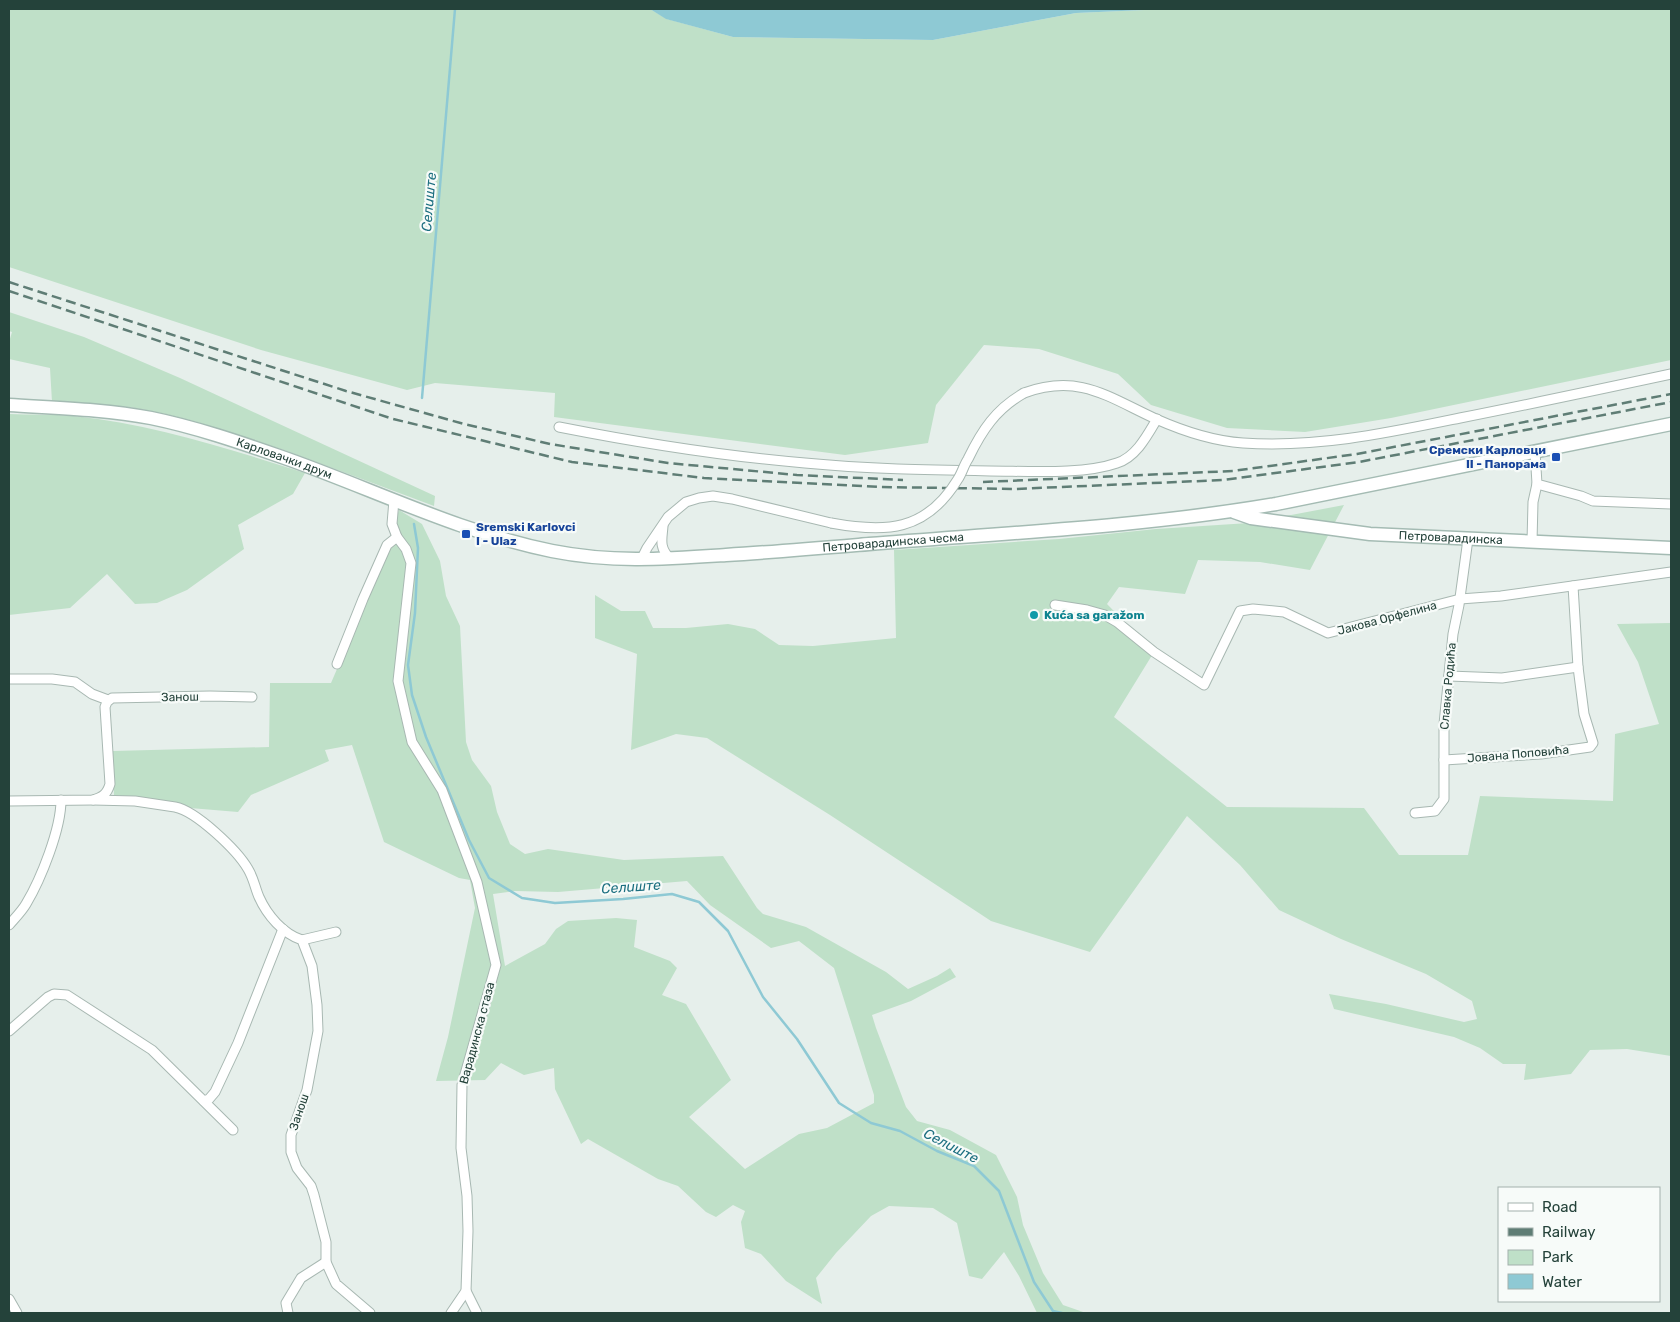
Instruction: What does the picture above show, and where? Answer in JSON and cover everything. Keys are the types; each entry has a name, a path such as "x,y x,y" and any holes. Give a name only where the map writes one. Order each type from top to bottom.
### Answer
{"main road":[{"name":"Карловачки друм","path":"9,405 93,410 165,421 284,458 474,530 519,544 551,551"},
{"name":"Петроварадинска чесма","path":"551,551 606,560 640,560 792,551 1041,531 1233,511 1671,424"},
{"name":"Петроварадинска","path":"1233,511 1250,518 1370,534 1671,548"}],"street":[{"path":"640,560 664,523 676,510 686,502 713,496 859,528 898,527 915,521 945,497 958,480 978,439 990,420 1024,393 1051,385 1072,385 1092,389 1188,432 1240,442 1276,444 1347,440 1671,374"},
{"path":"559,427 645,442 804,463 941,470 1043,471 1092,469 1119,463 1136,451 1156,419"},
{"path":"1532,542 1533,502 1537,484 1535,451"},
{"path":"1537,484 1582,496 1593,501 1671,504"},
{"path":"337,664 387,545 397,537 392,524 394,500"},
{"path":"664,523 661,545 663,552 669,558"},
{"name":"Варадинска стаза","path":"397,537 406,549 411,563 398,681 412,742 442,790 477,882 496,964 462,1085 461,1148 468,1231 466,1291"},
{"name":"Славка Родића","path":"1415,813 1436,811 1444,799 1444,724 1453,634 1468,539"},
{"name":"Јакова Орфелина","path":"1055,605 1105,615 1117,622 1154,652 1204,685 1240,611 1253,609 1284,612 1328,633 1460,599 1501,596 1671,572"},
{"path":"1449,676 1502,678 1578,667 1573,586"},
{"name":"Јована Поповића","path":"1444,760 1541,754 1590,747 1593,743 1584,714 1578,667"},
{"path":"9,679 52,679 76,682 92,694 108,700 105,711 110,784 108,792 101,798 93,800"},
{"name":"Занош","path":"108,700 117,697 210,696 252,698"},
{"path":"9,925 25,906 45,866 58,822 61,800"},
{"path":"9,801 93,800 142,802 180,808 194,816 226,842 238,855 248,867 256,884 258,896 278,925 293,938 302,940 336,932"},
{"path":"204,1101 209,1099 215,1092 234,1052 283,929"},
{"name":"Занош","path":"302,940 312,966 318,1005 318,1031 307,1090 291,1135 291,1152 297,1168 311,1186 314,1194 326,1242 326,1262 336,1284 370,1313"},
{"path":"9,1031 48,997 60,994 67,995 152,1050 233,1130"},
{"path":"288,1313 286,1303 301,1278 326,1262"},
{"path":"451,1313 466,1291 477,1313"},
{"path":"9,1299 17,1313"}],"green space":[{"path":"9,9 650,9 667,19 733,37 933,40 1076,13 1167,9 1671,9 1671,360 1391,418 1305,432 1227,428 1151,405 1118,374 1039,349 984,345 936,405 928,443 845,455 554,417 555,393 435,383 407,390 261,350 9,267"},
{"path":"9,312 84,337 180,378 435,496 434,506 287,451 197,422 130,407 52,402 50,368 9,359 9,342 12,332 9,331"},
{"path":"9,414 73,416 132,425 190,438 305,473 293,494 238,525 244,549 187,590 157,603 135,604 107,574 70,608 9,615"},
{"path":"1344,505 1310,570 1260,562 1198,560 1185,594 1119,587 1107,604 1154,652 1114,717 1227,807 1364,808 1399,855 1468,855 1480,796 1613,801 1615,734 1659,724 1638,662 1617,624 1671,623 1671,1056 1627,1049 1590,1050 1571,1074 1524,1080 1526,1064 1503,1064 1480,1048 1454,1037 1334,1009 1329,994 1386,1004 1464,1022 1477,1019 1472,1001 1426,974 1341,939 1279,910 1240,865 1187,816 1090,952 991,921 830,815 707,738 676,734 631,750 637,654 595,638 595,595 621,611 645,611 653,628 686,628 728,624 755,629 779,645 813,646 896,638 894,550 1059,539 1156,529 1249,523"},
{"path":"399,510 422,524 440,561 446,596 460,626 466,742 472,760 491,786 497,812 510,844 525,854 548,849 624,860 723,856 757,908 763,914 806,927 886,972 908,989 950,968 956,977 911,1001 872,1015 906,1107 917,1121 950,1130 996,1155 1017,1197 1023,1225 1043,1273 1063,1305 1086,1313 1037,1313 1019,1276 1004,1252 982,1279 969,1276 957,1223 933,1208 889,1206 871,1216 836,1253 816,1278 822,1304 786,1281 761,1254 745,1248 741,1222 745,1211 733,1205 716,1217 706,1212 678,1186 658,1179 588,1139 581,1144 555,1089 554,1068 524,1075 501,1063 485,1080 436,1081 448,1037 475,908 470,880 459,878 384,842 352,745 325,750 329,761 251,795 238,812 190,808 159,800 114,797 113,751 269,747 270,683 331,683 380,569","holes":["687,881 710,905 771,948 799,941 834,968 874,1095 874,1103 827,1128 799,1134 745,1169 689,1117 731,1080 686,1004 662,995 677,968 670,961 634,947 637,920 616,918 568,921 556,929 545,944 505,966 493,894 515,891 558,892"]}],"water":[{"path":"650,9 1167,9 1076,13 933,40 733,37 666,19"}],"waterway":[{"name":"Селиште","path":"422,398 455,9"},
{"name":"Селиште","path":"414,524 418,548 415,613 408,665 412,695 426,737 469,840 489,878 522,898 555,903 672,894 699,902 728,931 763,997 797,1039 839,1103 871,1123 900,1131 937,1151 974,1166 999,1191 1034,1282 1053,1311 1062,1313"}],"railway":[{"path":"9,282 346,391 464,424 550,444 668,463 797,475 903,480"},
{"path":"9,291 393,419 572,462 704,478 880,487 1015,489 1223,480 1359,462 1671,402"},
{"path":"983,482 1233,471 1357,454 1671,394"}],"place":[{"name":"Сремски Карловци II - Панорама","path":"1556,457"},
{"name":"Sremski Karlovci I - Ulaz","path":"466,534"},
{"name":"Kuća sa garažom","path":"1034,615"}]}
